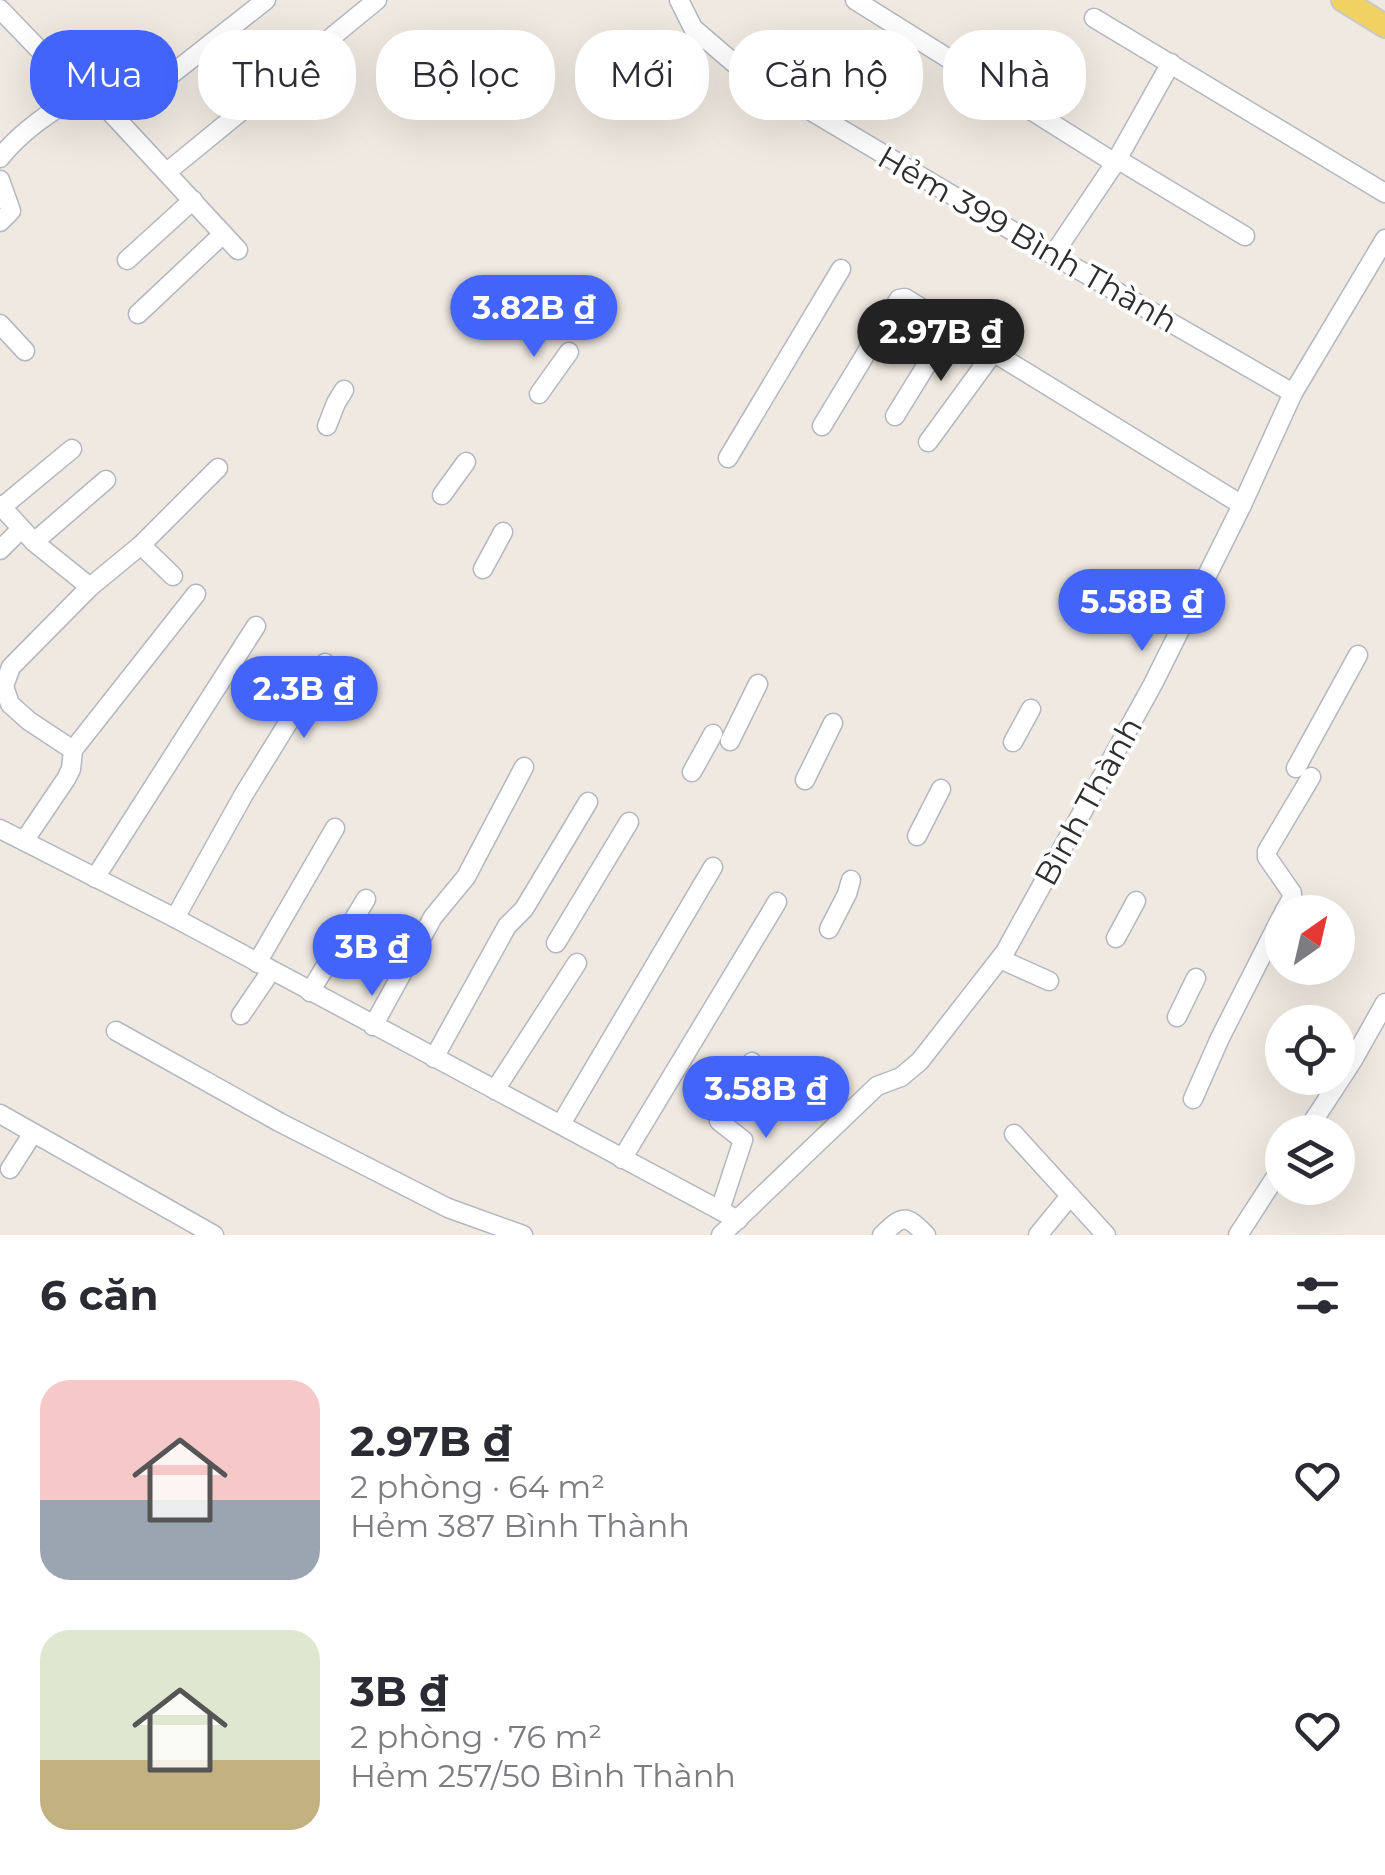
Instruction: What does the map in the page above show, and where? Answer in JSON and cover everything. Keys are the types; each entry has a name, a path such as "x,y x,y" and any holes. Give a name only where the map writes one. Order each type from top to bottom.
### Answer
{"main road":[{"path":"1342,0 1385,26"}],"street":[{"path":"178,69 266,0"},
{"path":"167,172 377,0"},
{"name":"Hẻm 399 Bình Thành","path":"680,0 694,28 742,70 1293,393"},
{"path":"855,0 1245,236"},
{"path":"0,9 30,40"},
{"path":"1094,18 1385,193"},
{"path":"1052,255 1116,161 1171,63"},
{"path":"2,149 40,120"},
{"path":"118,120 238,250"},
{"path":"0,180 11,210 0,222"},
{"path":"128,260 192,200"},
{"path":"138,314 223,234"},
{"name":"Bình Thành","path":"722,1235 877,1086 901,1077 920,1061 1000,958 1153,684 1293,393 1385,240"},
{"path":"728,458 841,270"},
{"path":"822,426 899,299 905,298 1242,505"},
{"path":"0,324 25,351"},
{"path":"895,416 950,326"},
{"path":"539,394 569,352"},
{"path":"928,442 992,352"},
{"path":"328,426 344,390"},
{"path":"72,449 1,506 28,536 90,588"},
{"path":"442,496 466,462"},
{"path":"73,750 10,704 4,686 11,667 218,468"},
{"path":"0,550 28,536 106,480"},
{"path":"483,568 503,532"},
{"path":"141,545 173,576"},
{"path":"24,841 66,779 73,750 196,594"},
{"path":"94,878 256,626"},
{"path":"1292,895 1267,850 1358,655"},
{"path":"175,918 324,663"},
{"path":"692,772 722,738 758,684"},
{"path":"1013,742 1031,708"},
{"path":"805,780 834,723"},
{"path":"373,1026 433,917 466,877 524,766"},
{"path":"917,836 941,789"},
{"path":"434,1058 507,926 524,908 588,802"},
{"path":"556,943 629,822"},
{"path":"241,1015 335,828"},
{"path":"0,829 175,918 738,1220"},
{"path":"561,1124 713,868"},
{"path":"829,929 851,880"},
{"path":"310,992 366,899"},
{"path":"1116,938 1136,901"},
{"path":"622,1158 777,902"},
{"path":"1193,1099 1265,949"},
{"path":"1000,958 1048,981"},
{"path":"496,1090 577,963"},
{"path":"1176,1017 1196,978"},
{"path":"1317,1115 1385,1003"},
{"path":"116,1030 279,1122 448,1208 523,1235"},
{"path":"720,1210 742,1140 719,1122 752,1062"},
{"path":"0,1114 214,1235"},
{"path":"10,1168 33,1133"},
{"path":"1014,1134 1106,1235"},
{"path":"1238,1235 1265,1193"},
{"path":"1038,1235 1070,1196"},
{"path":"882,1235 898,1219 905,1218 926,1235"}]}
